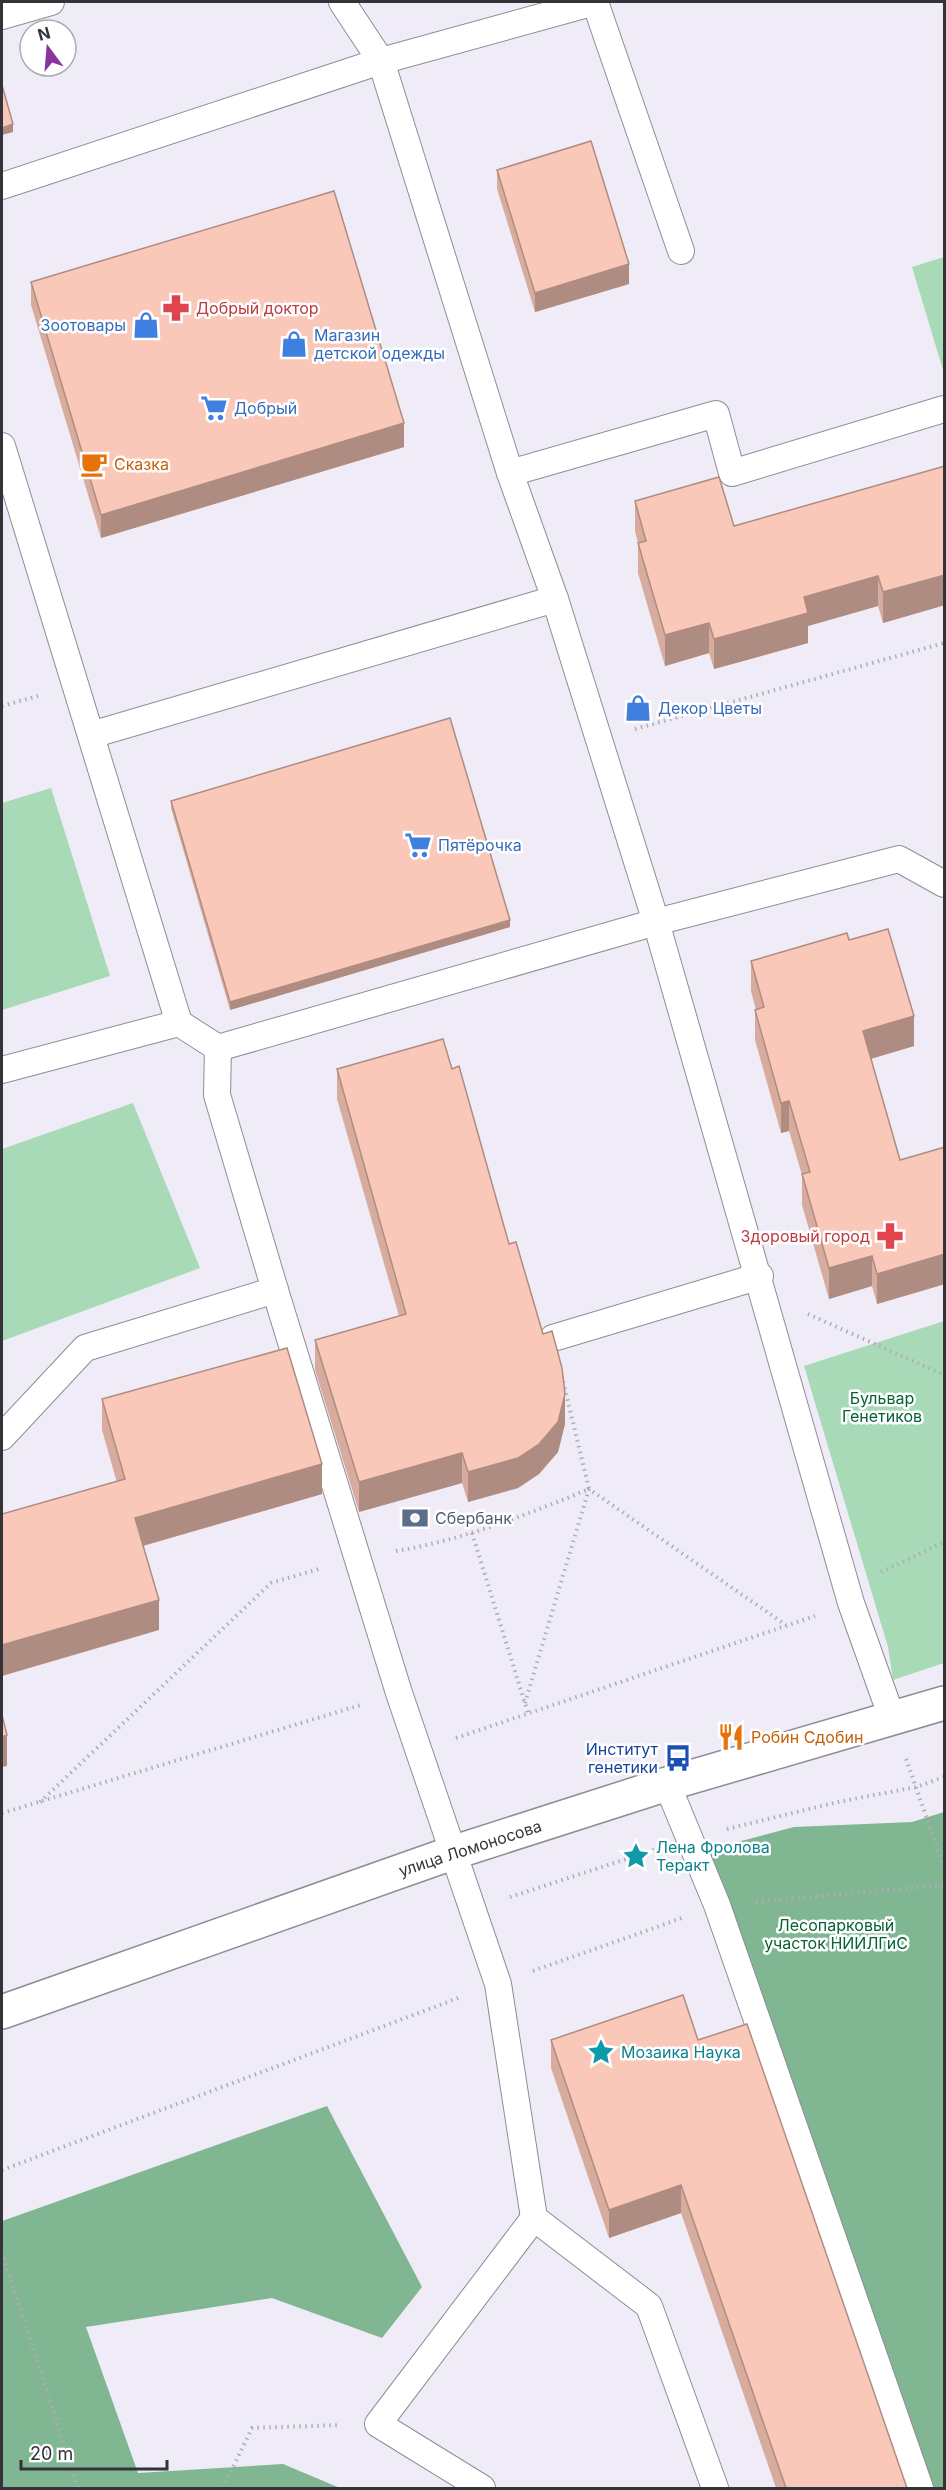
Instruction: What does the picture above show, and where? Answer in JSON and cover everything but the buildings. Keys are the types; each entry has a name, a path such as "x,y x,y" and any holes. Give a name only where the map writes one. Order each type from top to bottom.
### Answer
{"main road":[{"name":"улица Ломоносова","path":"2,2012 452,1853 667,1784 945,1703"}],"lane":[{"path":"2,16 51,2"},
{"path":"342,2 381,61 510,473 555,599 656,922 851,1603 892,1718"},
{"path":"2,186 381,61 595,2 681,251"},
{"path":"510,473 716,414 732,473 945,409"},
{"path":"2,446 180,1023 218,1048 656,922 899,859 945,884"},
{"path":"91,735 555,599"},
{"path":"2,1070 180,1023"},
{"path":"218,1048 217,1095 275,1290 399,1693 498,1984 534,2218 650,2306 715,2488"},
{"path":"553,1338 759,1276"},
{"path":"2,1437 85,1348 275,1290"},
{"path":"667,1784 717,1905 920,2488"},
{"path":"482,2488 378,2424 534,2218"}],"path":[{"path":"599,738 945,643"},
{"path":"759,1276 808,1315 945,1375"},
{"path":"525,1703 589,1489 553,1338"},
{"path":"40,1802 271,1583 357,1557 428,1546 472,1533 518,1518 589,1489"},
{"path":"589,1489 786,1626"},
{"path":"472,1533 528,1713"},
{"path":"418,1751 851,1603 873,1575 945,1542"},
{"path":"2,1813 399,1693"},
{"path":"892,1718 945,1867"},
{"path":"2,2170 498,1984"},
{"path":"2,2252 78,2488"},
{"path":"223,2488 252,2428 378,2424"}],"green space":[{"path":"944,257 944,370 943,370 912,267"},
{"path":"51,788 110,976 2,1010 2,803"},
{"path":"133,1103 200,1268 2,1341 2,1149"},
{"name":"Бульвар Генетиков","path":"944,1321 944,1663 893,1680 888,1647 804,1366"},
{"name":"Лесопарковый участок НИИЛГиС","path":"944,1812 944,2488 906,2488 692,1854 794,1827 912,1822"},
{"path":"327,2106 422,2287 382,2338 272,2298 86,2327 138,2473 283,2464 340,2488 2,2488 2,2221"}],"place":[{"name":"Добрый доктор","path":"176,308"},
{"name":"Зоотовары","path":"146,325"},
{"name":"Магазин детской одежды","path":"294,344"},
{"name":"Добрый","path":"214,408"},
{"name":"Сказка","path":"94,464"},
{"name":"Декор Цветы","path":"638,708"},
{"name":"Пятёрочка","path":"418,845"},
{"name":"Здоровый город","path":"890,1236"},
{"name":"Сбербанк","path":"415,1518"},
{"name":"Робин Сдобин","path":"731,1737"},
{"name":"Институт генетики","path":"678,1758"},
{"name":"Лена Фролова Теракт","path":"636,1856"},
{"name":"Мозаика Наука","path":"601,2052"}]}
